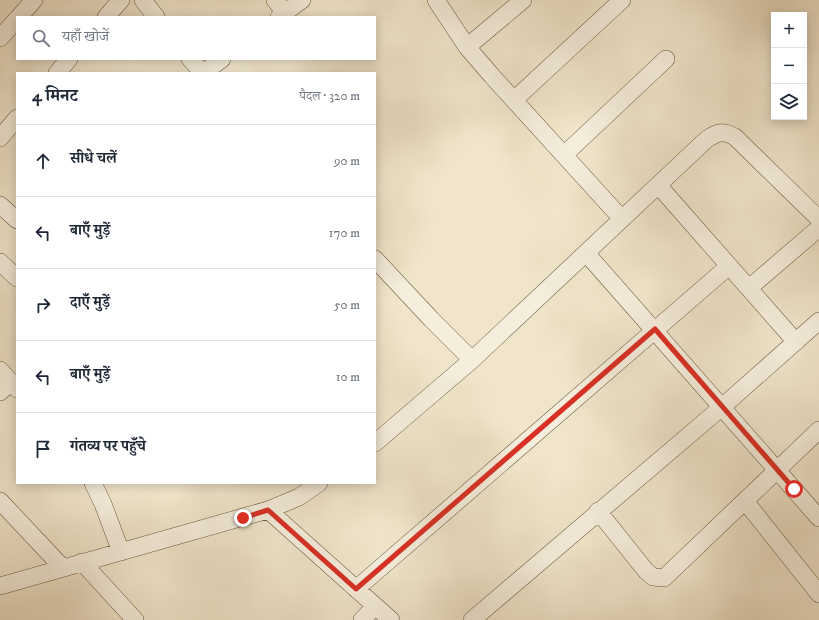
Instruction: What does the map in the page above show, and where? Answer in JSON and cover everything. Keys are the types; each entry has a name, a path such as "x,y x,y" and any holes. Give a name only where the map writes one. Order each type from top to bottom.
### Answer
{"street":[{"path":"20,16 34,0"},
{"path":"107,16 121,0"},
{"path":"143,0 155,16"},
{"path":"279,10 302,0"},
{"path":"436,0 467,47 622,219"},
{"path":"467,47 523,0"},
{"path":"514,100 622,0"},
{"path":"0,38 16,20"},
{"path":"564,155 666,59"},
{"path":"58,72 68,60"},
{"path":"191,60 202,72"},
{"path":"204,72 221,60"},
{"path":"0,138 16,119"},
{"path":"376,442 472,360 707,139 717,132 727,132 735,136 819,219"},
{"path":"658,185 796,342"},
{"path":"0,205 16,219"},
{"path":"749,288 819,228"},
{"path":"586,253 655,329 819,518"},
{"path":"376,260 472,360"},
{"path":"0,262 16,277"},
{"path":"356,589 655,329 730,266"},
{"path":"472,620 598,511 722,407 819,321"},
{"path":"598,511 646,571 660,579 669,574 819,430"},
{"path":"94,484 104,504 121,552"},
{"path":"0,586 268,510 299,497 318,484"},
{"path":"745,500 819,594"},
{"path":"0,501 63,568"},
{"path":"268,510 391,620"},
{"path":"82,562 135,620"},
{"path":"362,620 375,606"}],"route":[{"path":"243,518 268,510 356,589 655,329 794,489"}]}
